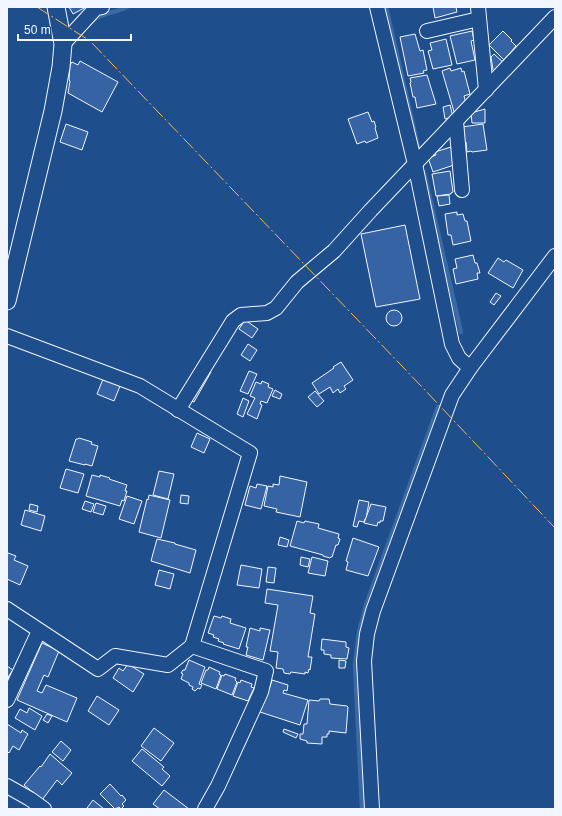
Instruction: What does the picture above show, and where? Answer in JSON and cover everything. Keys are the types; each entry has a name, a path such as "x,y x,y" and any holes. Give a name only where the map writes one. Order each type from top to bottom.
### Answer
{"street":[{"path":"7,301 53,111 61,67 62,44 56,7"},
{"path":"62,44 96,8 102,7"},
{"path":"377,7 415,164 452,344 459,358 470,368"},
{"path":"427,31 479,13 486,90"},
{"path":"178,410 233,321 241,315 267,313 276,308 297,282 334,251 555,17"},
{"path":"456,121 462,190"},
{"path":"372,809 364,662 367,634 373,611 452,395 470,368 553,261"},
{"path":"7,336 140,386 250,453 192,646 168,665 115,656 98,669 7,609"},
{"path":"7,700 39,631"},
{"path":"192,646 266,671 261,692 218,786 205,809"},
{"path":"7,786 44,809"}],"building":[{"path":"69,7 86,7 73,14"},
{"path":"433,7 456,7 457,12 435,18"},
{"path":"472,31 474,40 471,41 475,60 457,64 450,36"},
{"path":"503,31 516,46 504,60 489,45"},
{"path":"415,34 420,51 423,50 427,70 423,71 424,73 408,76 400,37"},
{"path":"446,39 452,65 433,69 428,51 432,50 430,43"},
{"path":"494,54 504,63 495,72 493,70 491,57"},
{"path":"80,61 118,82 102,112 68,93 70,65 72,62 78,65"},
{"path":"450,68 451,71 461,68 462,72 464,71 470,94 464,96 466,103 455,115 442,71"},
{"path":"427,75 436,104 417,108 415,97 413,97 410,78"},
{"path":"450,105 453,117 445,119 443,107"},
{"path":"485,109 485,123 472,123 471,113"},
{"path":"368,112 372,122 374,121 378,138 366,143 365,141 357,144 348,119"},
{"path":"66,124 88,132 82,150 60,142"},
{"path":"483,124 487,150 467,152 462,127"},
{"path":"451,147 454,156 452,157 454,165 433,172 428,158 436,155 435,152"},
{"path":"450,171 453,192 451,194 436,196 432,174"},
{"path":"449,195 450,204 439,206 437,196"},
{"path":"457,212 457,215 463,214 465,221 467,221 471,241 453,245 451,235 448,235 445,214"},
{"path":"405,225 420,299 376,307 361,234"},
{"path":"473,255 480,273 477,273 478,279 456,284 453,269 457,268 455,259"},
{"path":"498,258 504,262 506,260 523,270 513,288 488,273"},
{"path":"496,293 501,296 494,305 490,302"},
{"path":"391,310 397,310 402,315 400,324 397,326 391,326 386,321 386,315"},
{"path":"245,320 258,329 252,338 239,329"},
{"path":"248,344 257,350 250,361 241,355"},
{"path":"341,362 353,380 344,386 346,389 340,393 338,389 333,393 330,387 319,394 312,383"},
{"path":"208,371 211,372 194,402 191,401"},
{"path":"249,371 257,374 248,394 240,391"},
{"path":"103,379 120,386 114,401 97,394"},
{"path":"262,381 269,384 268,387 273,389 267,403 261,401 260,404 262,405 257,419 247,414 255,398 250,396 256,382 261,384"},
{"path":"275,390 282,394 280,399 272,396"},
{"path":"315,391 324,401 317,407 308,397"},
{"path":"243,398 249,401 243,417 237,414"},
{"path":"197,433 210,439 204,453 191,447"},
{"path":"79,438 92,442 91,444 98,446 92,466 69,461 76,439"},
{"path":"66,469 84,474 78,493 60,488"},
{"path":"159,471 174,474 168,499 153,495"},
{"path":"92,475 100,477 100,475 127,485 124,501 122,500 120,506 86,496"},
{"path":"280,476 307,482 300,517 276,512 277,509 264,506 268,486 273,487 273,484 279,485"},
{"path":"257,484 267,486 261,509 245,505 250,486 256,488"},
{"path":"149,495 170,500 161,538 139,532"},
{"path":"181,495 189,496 188,504 180,503"},
{"path":"127,496 142,501 134,524 119,519"},
{"path":"359,500 369,502 366,519 364,522 359,521 357,527 353,526"},
{"path":"85,501 94,504 91,512 82,509"},
{"path":"96,503 106,506 103,515 93,512"},
{"path":"30,504 38,506 37,512 29,510"},
{"path":"371,504 386,507 383,521 380,521 380,523 378,522 377,526 364,523"},
{"path":"25,510 45,516 41,531 21,525"},
{"path":"297,521 319,524 318,528 339,534 338,538 340,539 338,545 336,545 332,557 330,558 290,546"},
{"path":"280,537 289,540 287,547 278,545"},
{"path":"353,538 379,547 368,576 346,570 348,562 346,561"},
{"path":"157,539 196,550 190,573 151,561"},
{"path":"8,553 16,556 14,560 28,566 20,585 7,579"},
{"path":"301,557 310,559 308,567 300,565"},
{"path":"312,557 328,561 325,576 308,573"},
{"path":"241,565 262,569 259,588 237,585"},
{"path":"268,567 276,568 274,583 266,582"},
{"path":"159,570 174,574 170,589 155,585"},
{"path":"267,589 313,596 310,613 315,614 308,657 312,657 310,670 309,669 308,673 291,672 290,674 284,673 283,669 276,668 278,652 270,651 278,605 265,603"},
{"path":"214,616 221,618 222,616 231,619 230,623 246,628 239,649 223,644 224,643 218,641 219,639 213,637 214,635 208,633"},
{"path":"250,628 260,631 260,628 270,630 263,660 246,655"},
{"path":"322,639 346,642 346,647 349,648 347,659 331,658 331,655 324,654 324,650 321,650"},
{"path":"42,643 59,651 48,677 44,675 37,691 42,693 46,685 77,698 67,722 17,700"},
{"path":"189,660 205,667 199,684 202,685 200,689 198,688 195,691 189,683 181,679 183,674 181,673 185,670"},
{"path":"339,660 346,661 345,668 339,668"},
{"path":"128,664 144,674 133,692 113,678 119,668 123,671"},
{"path":"7,666 13,670 8,677 7,682"},
{"path":"209,667 220,672 219,674 221,675 216,689 201,683 206,670 208,670"},
{"path":"225,674 236,678 235,680 237,682 232,695 217,689 222,675 224,676"},
{"path":"241,680 252,684 251,687 254,688 248,701 233,696 238,682 240,683"},
{"path":"272,680 288,685 287,691 284,690 283,693 308,700 300,725 260,712 266,689 269,690"},
{"path":"97,696 119,710 109,725 88,711"},
{"path":"320,699 329,699 330,704 348,707 346,733 329,731 327,737 322,737 322,744 307,743 307,741 300,739 300,734 303,734 304,724 307,724 309,700 319,701"},
{"path":"29,708 42,716 35,730 15,718 20,709 27,713"},
{"path":"47,714 52,716 48,723 43,720"},
{"path":"7,724 21,733 22,730 28,734 19,750 13,746 9,753 7,751"},
{"path":"154,728 174,743 161,761 141,746"},
{"path":"284,729 298,734 296,738 283,732"},
{"path":"61,741 71,750 63,761 52,752"},
{"path":"142,749 164,767 162,769 170,776 162,786 132,761"},
{"path":"50,754 72,773 62,785 57,780 42,800 24,785 40,766 41,767"},
{"path":"110,784 126,800 122,804 124,806 121,809 119,807 115,809 100,794"},
{"path":"164,790 189,809 160,809 153,804"},
{"path":"93,800 104,809 87,808"}],"waterway":[{"path":"93,20 127,7"},
{"path":"386,7 420,155"},
{"path":"424,172 461,332"},
{"path":"362,809 355,665 359,632 366,605 438,407"}],"power":[{"path":"37,7 90,41 423,388 555,528"}]}
